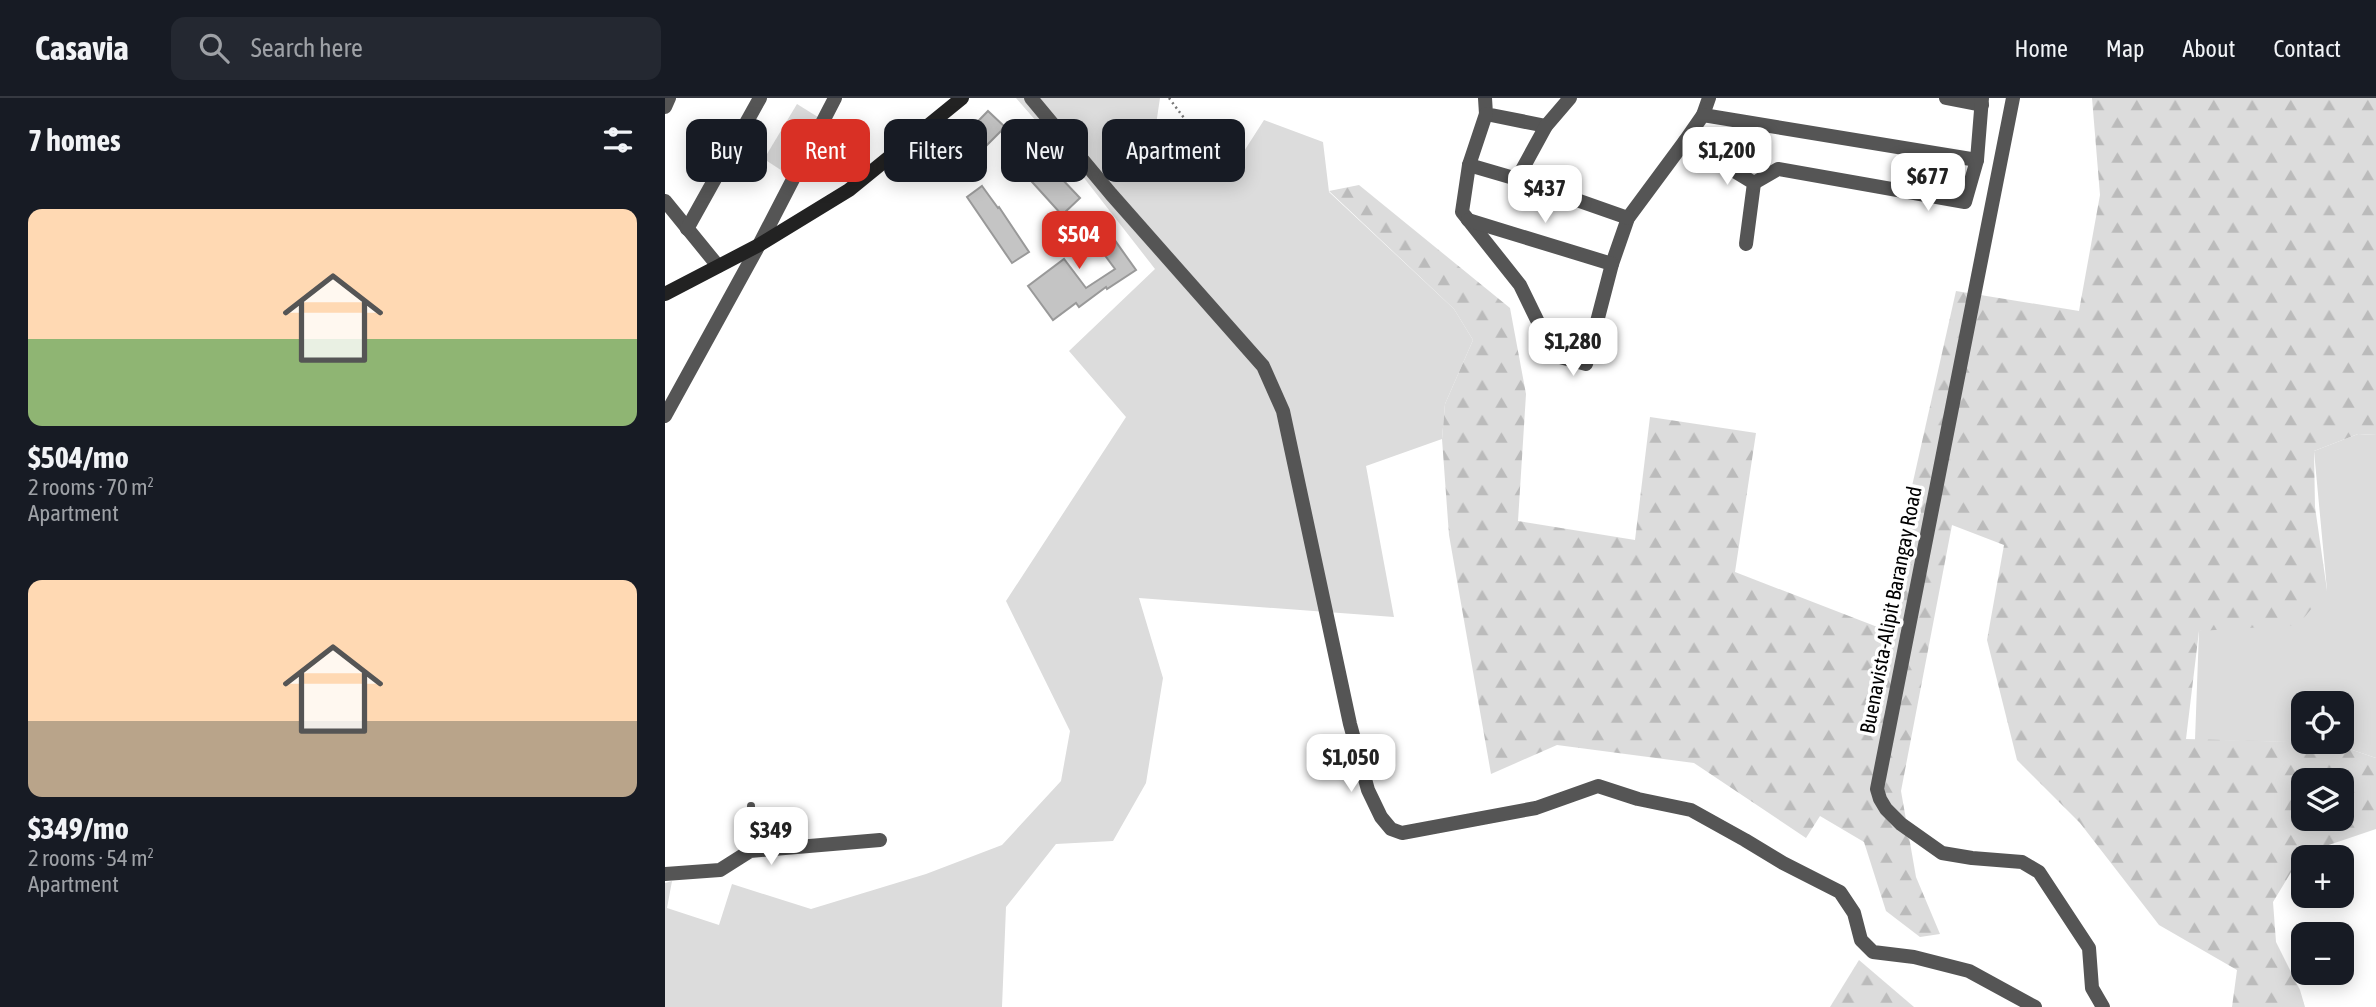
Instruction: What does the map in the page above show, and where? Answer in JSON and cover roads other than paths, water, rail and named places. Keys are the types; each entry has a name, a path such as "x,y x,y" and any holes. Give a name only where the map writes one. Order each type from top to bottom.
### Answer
{"main road":[{"path":"665,294 759,245 849,190 962,98"}],"street":[{"path":"665,107 669,98"},
{"path":"687,229 760,98"},
{"path":"665,416 759,245 835,98"},
{"path":"1031,98 1111,194 1263,366 1283,411 1347,711 1368,790 1381,817 1391,829 1402,833 1537,808 1598,786 1638,799 1691,810 1840,892 1854,913 1861,940 1873,952 1914,957 1969,971 2035,1007"},
{"path":"1485,98 1486,114 1469,165 1462,212 1520,285 1540,326 1545,353 1586,363 1612,264 1628,218 1703,115 1709,98"},
{"path":"1517,179 1546,125 1570,98"},
{"path":"1754,183 1778,169 1965,202 1976,160 1982,101 1946,98"},
{"name":"Buenavista-Alipit Barangay Road","path":"2013,98 1877,789 1886,808 1901,824 1943,852 1972,858 2022,862 2039,872 2089,948 2092,988 2103,1007"},
{"path":"1486,114 1546,125"},
{"path":"1703,115 1976,160"},
{"path":"1685,141 1754,183"},
{"path":"1469,165 1628,218"},
{"path":"1746,244 1754,183"},
{"path":"665,201 718,266"},
{"path":"1468,220 1612,264"},
{"path":"665,874 720,870 750,851 880,840"}],"lane":[{"path":"750,851 751,806"}]}
